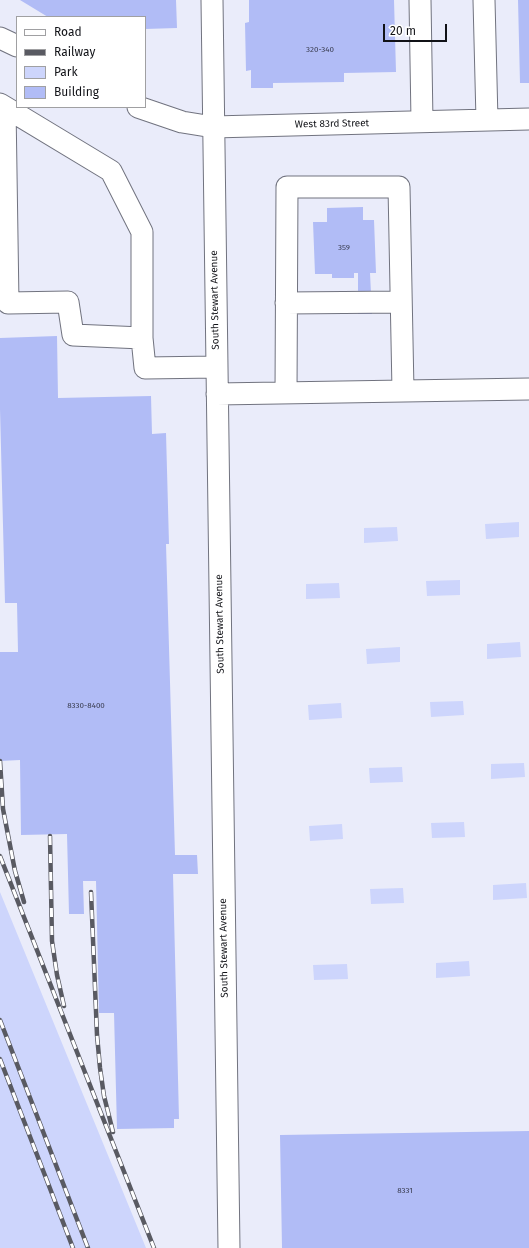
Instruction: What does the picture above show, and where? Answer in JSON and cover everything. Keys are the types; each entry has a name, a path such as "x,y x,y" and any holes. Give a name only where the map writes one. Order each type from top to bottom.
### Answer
{"street":[{"name":"South Stewart Avenue","path":"212,0 228,1248"},
{"path":"420,0 422,121"},
{"path":"484,0 487,120"},
{"path":"0,38 16,46"},
{"path":"3,106 8,303 68,302 72,335 142,338"},
{"path":"3,106 111,171 142,232 142,338 145,368 216,367"},
{"name":"West 83rd Street","path":"141,108 182,122 213,127 529,119"},
{"path":"286,393 287,187 399,187 403,391"},
{"path":"286,304 401,302"},
{"path":"217,394 529,389"}],"green space":[{"path":"519,522 519,537 486,539 485,524"},
{"path":"397,527 398,541 364,543 364,528"},
{"path":"460,580 460,595 427,596 426,581"},
{"path":"339,583 340,598 306,599 306,584"},
{"path":"520,642 521,657 487,659 487,644"},
{"path":"400,647 400,662 367,664 366,649"},
{"path":"463,701 464,715 431,717 430,702"},
{"path":"341,703 342,718 309,720 308,705"},
{"path":"524,763 525,777 491,779 491,764"},
{"path":"402,767 403,782 370,783 369,768"},
{"path":"464,822 465,837 432,838 431,823"},
{"path":"342,824 343,839 310,841 309,826"},
{"path":"526,883 527,898 493,900 493,885"},
{"path":"403,888 404,903 371,904 370,889"},
{"path":"0,892 146,1248 0,1248"},
{"path":"469,961 470,976 436,978 436,963"},
{"path":"347,964 348,979 314,980 313,965"}],"building":[{"path":"20,0 176,0 177,28 146,29 146,16 46,16"},
{"path":"249,0 394,0 396,72 344,73 344,82 273,83 273,88 251,88 251,70 246,71 245,23 249,22"},
{"path":"518,0 529,0 529,83 520,83"},
{"path":"363,207 363,220 374,220 376,273 370,273 372,314 358,314 358,273 354,273 354,278 332,278 332,274 315,274 313,222 327,222 327,208"},
{"path":"57,336 58,398 151,396 152,434 166,433 169,544 166,544 175,855 197,855 198,874 173,874 179,1119 174,1119 174,1128 117,1129 114,1013 99,1013 96,881 83,881 84,914 69,914 67,834 21,835 20,760 0,761 0,652 18,652 17,603 5,603 0,409 0,338"},
{"path":"529,1131 529,1248 282,1248 280,1135"}],"railway":[{"path":"0,761 3,809 15,871 24,902"},
{"path":"50,836 52,941 57,975 64,1006"},
{"path":"0,856 154,1248"},
{"path":"91,892 97,1035 100,1068 104,1096 113,1132"},
{"path":"0,1020 88,1248"},
{"path":"0,1059 73,1248"}]}
